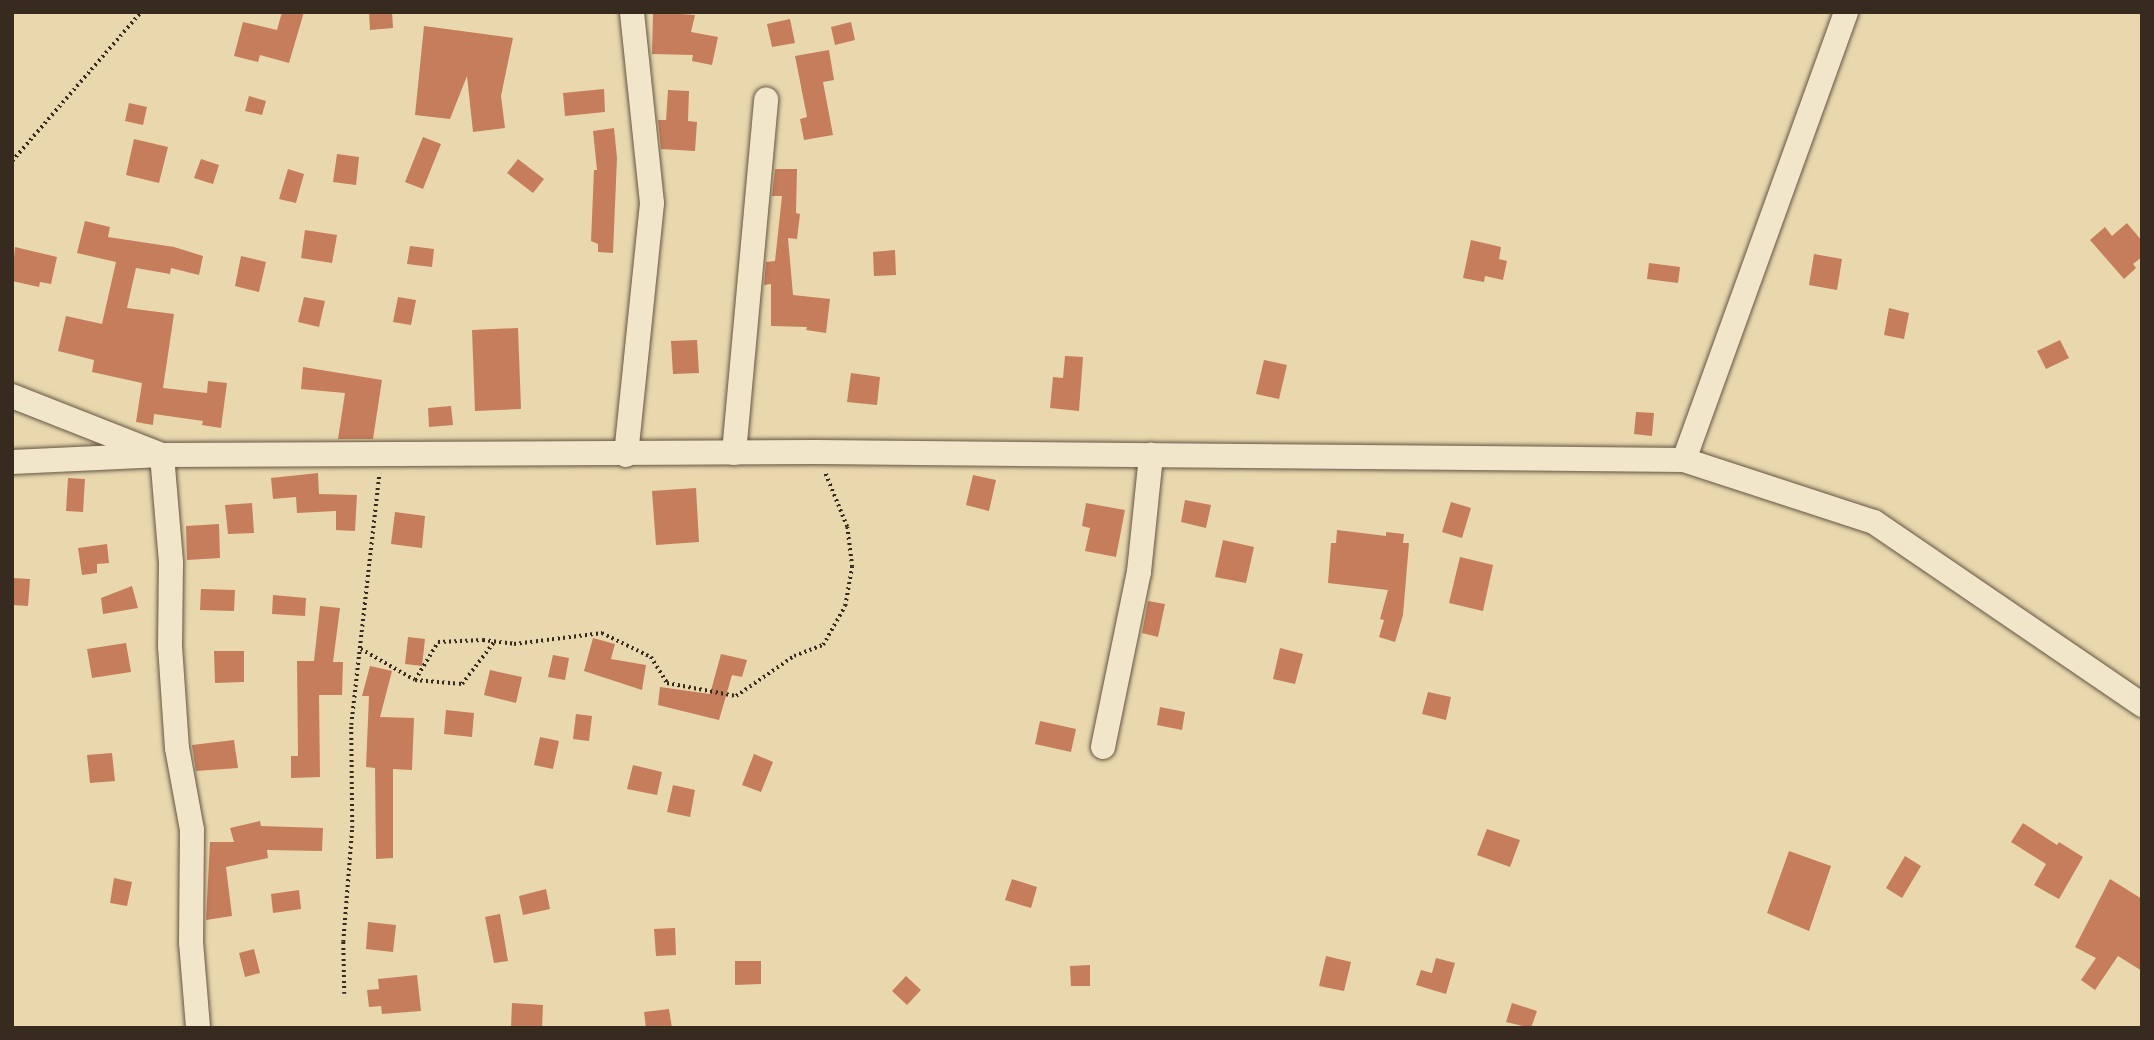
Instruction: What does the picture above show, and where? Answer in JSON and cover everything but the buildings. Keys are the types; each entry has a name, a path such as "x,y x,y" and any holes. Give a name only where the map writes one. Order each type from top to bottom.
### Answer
{"street":[{"path":"626,455 652,203 632,12"},
{"path":"1684,460 1846,12"},
{"path":"734,453 766,99"},
{"path":"12,396 162,455"},
{"path":"12,461 162,455 626,455 817,452 1684,460 1874,522 2142,705"},
{"path":"162,455 171,563 170,646 177,748 192,830 191,942 198,1028"},
{"path":"1103,747 1139,572 1151,455"}],"path":[{"path":"12,161 141,12"},
{"path":"415,680 438,642 514,644 602,633 651,657 667,683 736,696 756,685 794,656 823,645 845,606 852,567 847,527 817,452"},
{"path":"344,993 343,942 352,828 351,725 381,454"},
{"path":"361,649 415,680 463,684 494,642"}]}
